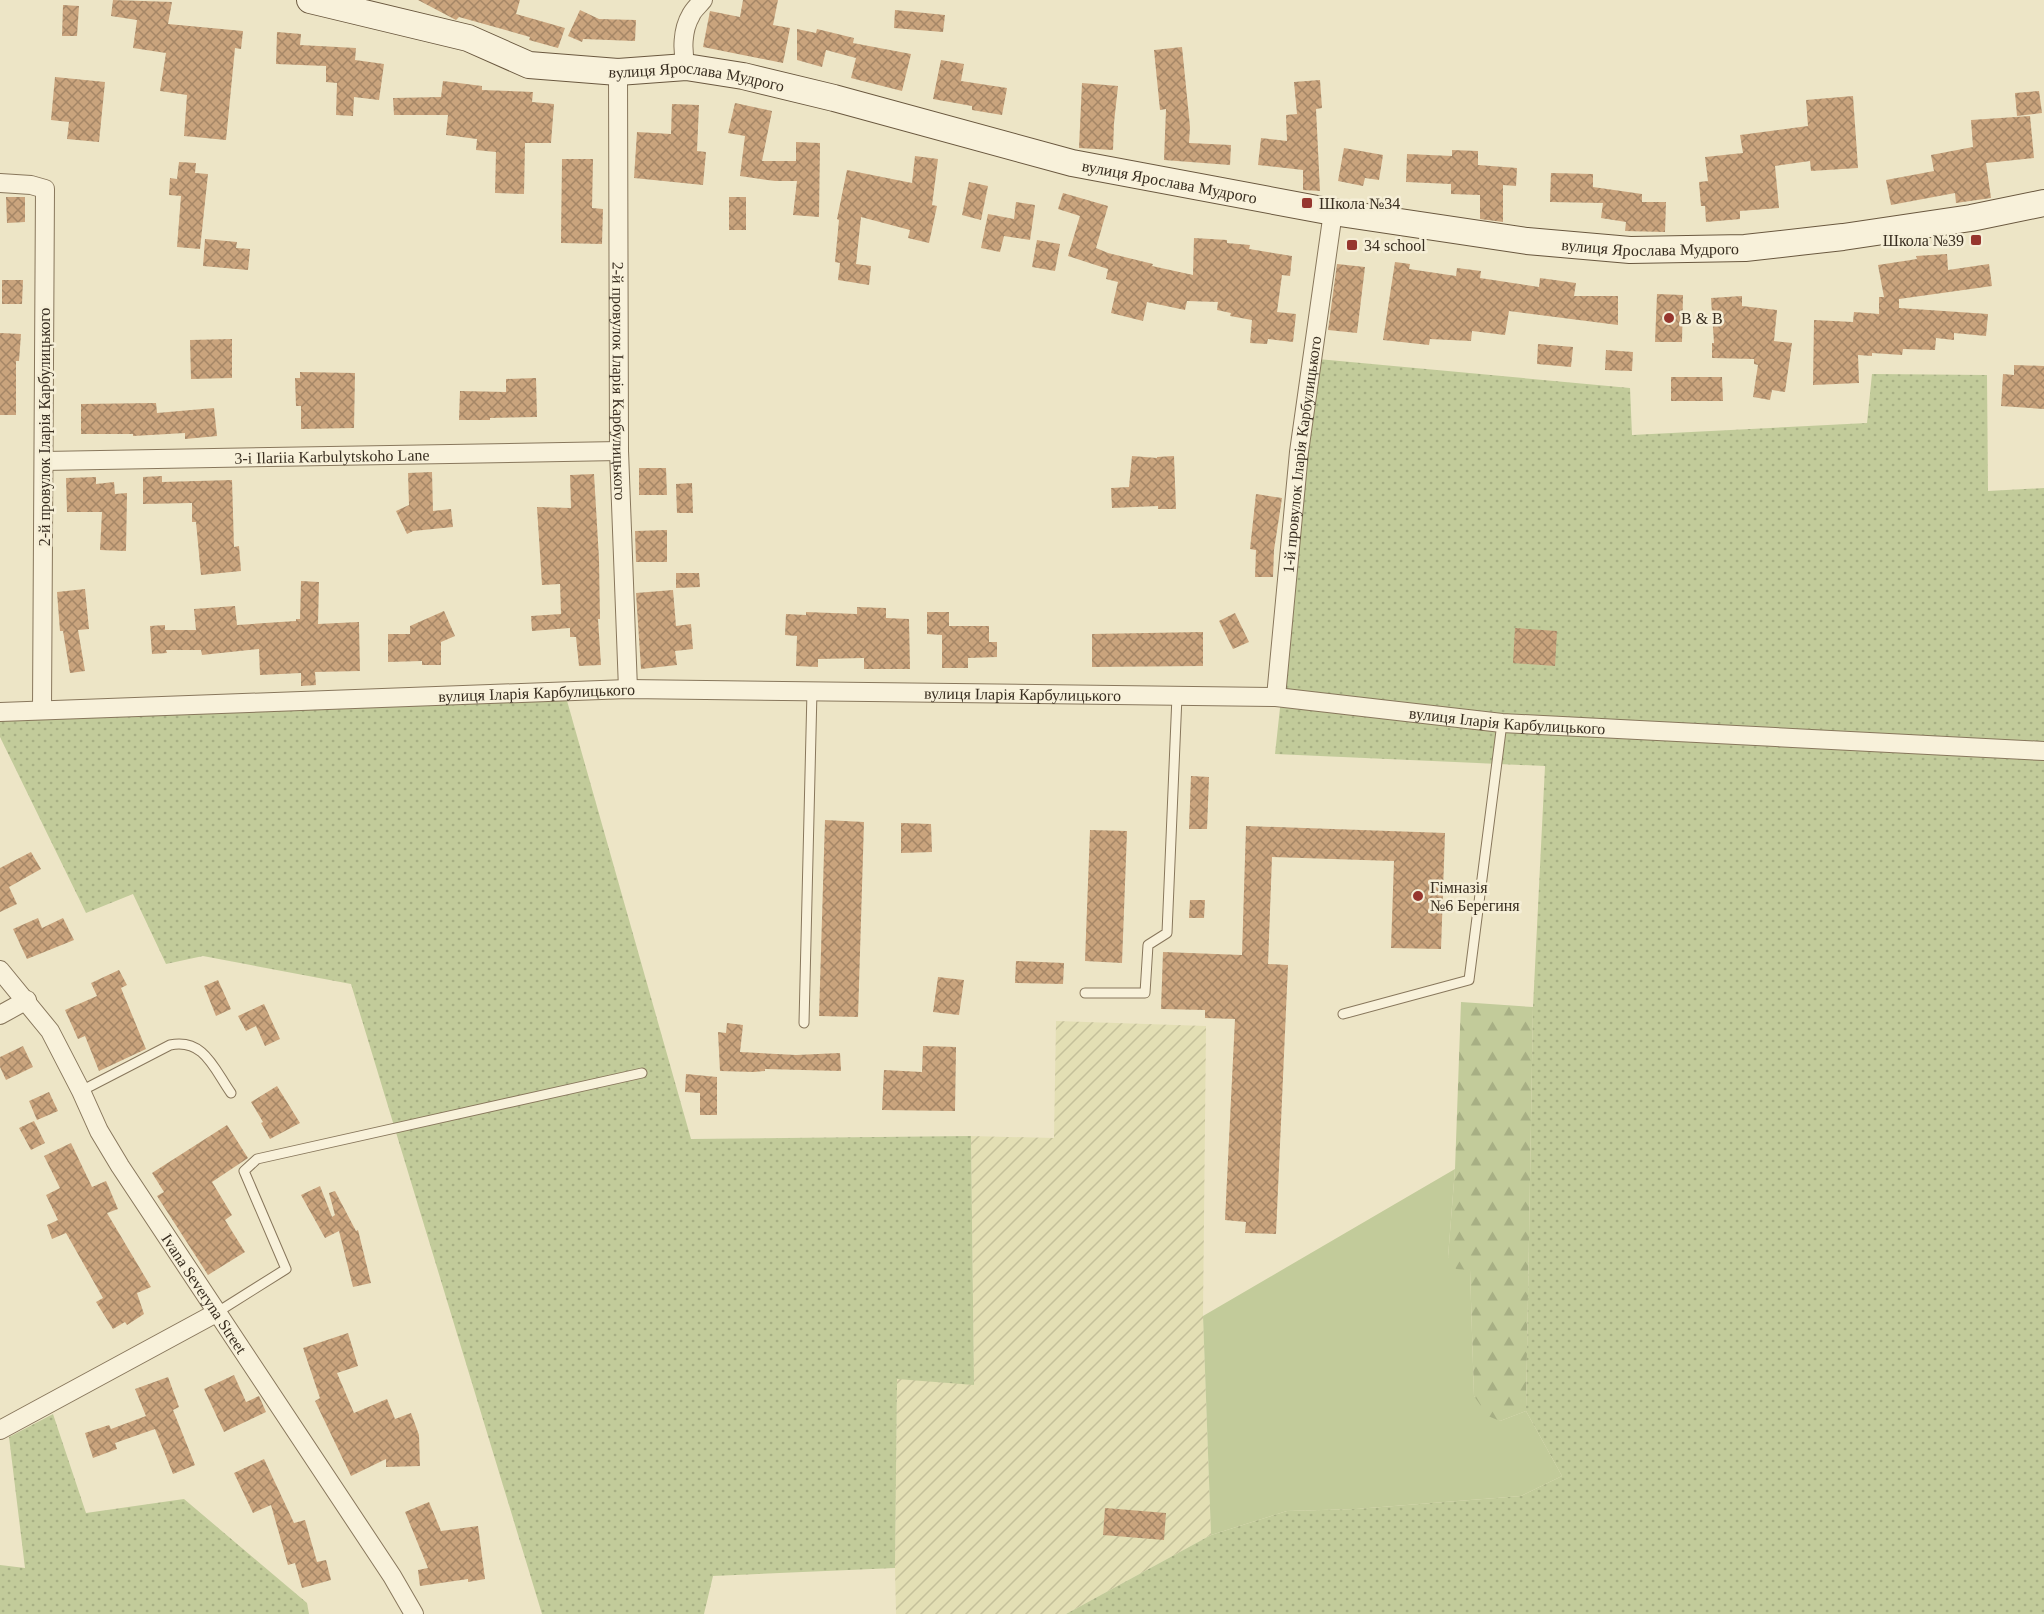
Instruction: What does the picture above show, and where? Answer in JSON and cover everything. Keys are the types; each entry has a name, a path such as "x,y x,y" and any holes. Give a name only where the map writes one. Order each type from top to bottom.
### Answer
{"main road":[{"name":"вулиця Ярослава Мудрого","path":"310,0 468,38 529,65 618,72 686,67 743,76 822,95 1072,163 1333,212 1538,242 1630,250 1745,249 1843,237 2044,203"}],"street":[{"path":"686,67 682,52 690,15 703,0"},
{"name":"2-й провулок Іларія Карбулицького","path":"618,72 619,451 628,689"},
{"name":"2-й провулок Іларія Карбулицького","path":"0,183 31,185 45,189 42,710"},
{"name":"1-й провулок Іларія Карбулицького","path":"1276,697 1299,452 1333,212"},
{"name":"3-i Ilariia Karbulytskoho Lane","path":"44,461 619,451"},
{"name":"вулиця Іларія Карбулицького","path":"0,712 628,689 1276,697 1502,723 2044,751"},
{"name":"Ivana Severyna Street","path":"0,970 27,1000 50,1031 99,1131 120,1166 392,1576 414,1614"},
{"path":"0,1016 27,1000"},
{"path":"0,1430 216,1313"}],"lane":[{"path":"804,1023 812,692"},
{"path":"1084,993 1145,993 1148,945 1167,933 1177,696"},
{"path":"1343,1014 1469,981 1502,723"},
{"path":"81,1091 170,1046 182,1043 193,1045 203,1052 231,1093"},
{"path":"216,1313 286,1269 244,1171 257,1159 642,1073"}],"shaded area":[{"path":"1056,1021 1206,1026 1203,1316 1211,1535 1066,1614 896,1614 897,1378 974,1384 971,1136 1054,1138"}],"green space":[{"path":"1318,359 1630,388 1632,435 1867,423 1872,374 1987,375 1988,491 2044,488 2044,1614 1066,1614 1211,1535 1287,1511 1356,1509 1521,1496 1562,1476 1526,1411 1533,1007 1545,766 1275,754"},
{"path":"562,683 691,1139 971,1136 974,1385 897,1379 895,1568 713,1576 704,1614 542,1614 351,984 203,956 166,964 133,894 86,913 0,737 0,707"},
{"path":"1461,1002 1533,1007 1526,1411 1500,1421 1488,1416 1474,1396 1470,1270 1456,1269 1448,1257 1455,1169"},
{"path":"1455,1169 1448,1257 1470,1270 1474,1396 1500,1421 1526,1411 1562,1476 1521,1496 1356,1509 1287,1511 1211,1535 1203,1316"},
{"path":"53,1414 86,1513 184,1499 307,1603 309,1614 0,1614 0,1565 25,1568 9,1437"}],"building":[{"path":"113,0 172,2 168,24 243,31 241,49 235,48 226,140 184,136 187,95 160,91 166,53 133,48 137,20 111,16"},
{"path":"418,0 520,0 516,14 565,28 558,48 529,40 530,37 459,17 456,20"},
{"path":"743,0 778,0 773,25 790,28 783,63 703,47 710,11 740,17"},
{"path":"63,5 79,6 77,36 62,36"},
{"path":"580,10 599,19 636,20 635,41 583,39 582,42 568,36"},
{"path":"895,10 945,15 943,32 894,28"},
{"path":"797,29 816,33 817,29 854,38 853,43 911,54 902,91 851,78 856,58 826,50 822,67 797,60"},
{"path":"277,32 301,34 300,45 356,48 355,60 384,64 379,100 354,97 353,116 336,115 337,83 326,82 326,66 276,64"},
{"path":"1182,47 1190,127 1189,143 1231,145 1230,165 1164,160 1166,109 1160,110 1154,50"},
{"path":"941,60 964,64 961,81 1007,88 1002,115 972,110 972,106 933,99"},
{"path":"55,77 105,82 99,142 67,139 69,122 51,120"},
{"path":"1320,80 1322,108 1316,109 1320,191 1303,190 1303,170 1258,165 1261,138 1287,141 1286,115 1297,114 1294,82"},
{"path":"443,81 482,86 482,90 533,92 532,102 554,104 551,143 525,143 524,194 495,193 496,152 476,150 477,139 446,135 448,115 394,115 393,98 441,97"},
{"path":"1082,83 1118,86 1113,150 1079,148"},
{"path":"2039,91 2042,113 2017,116 2015,93"},
{"path":"1853,96 1858,168 1811,171 1810,161 1775,166 1779,208 1740,211 1740,219 1706,222 1705,206 1701,206 1699,182 1708,181 1705,157 1743,153 1740,135 1808,126 1806,100"},
{"path":"735,103 772,111 762,161 796,161 796,142 820,143 819,217 793,215 797,181 775,181 740,176 745,136 728,133"},
{"path":"672,104 699,105 697,151 706,152 703,185 634,178 637,132 671,134"},
{"path":"2030,116 2034,158 1986,163 1991,198 1956,203 1955,193 1891,205 1886,180 1934,171 1931,155 1973,147 1971,120"},
{"path":"1344,148 1383,155 1379,180 1365,178 1363,186 1338,181"},
{"path":"1452,150 1478,151 1478,165 1517,168 1516,186 1503,185 1503,222 1480,219 1480,195 1451,194 1451,184 1406,182 1407,154 1452,156"},
{"path":"915,156 938,159 932,205 937,206 929,243 908,238 910,230 861,217 856,264 871,266 869,285 838,280 840,263 835,262 839,220 837,219 847,170 912,183"},
{"path":"562,159 593,159 592,208 603,209 602,244 561,243"},
{"path":"179,162 196,163 195,173 208,174 200,249 177,247 181,196 169,195 170,178 177,179"},
{"path":"1551,173 1593,174 1593,187 1642,194 1642,202 1666,202 1665,232 1625,231 1626,222 1601,218 1603,203 1550,202"},
{"path":"969,182 988,186 981,220 962,215"},
{"path":"1063,193 1108,206 1096,248 1153,264 1152,266 1193,275 1194,238 1227,240 1227,243 1250,245 1249,249 1292,256 1290,276 1282,275 1277,312 1296,314 1293,342 1268,339 1267,344 1250,343 1252,320 1230,316 1231,313 1217,310 1218,302 1187,301 1185,310 1147,302 1143,321 1111,313 1118,282 1106,279 1108,269 1068,256 1080,216 1058,209"},
{"path":"6,197 25,197 25,222 7,223"},
{"path":"729,197 746,197 746,230 729,230"},
{"path":"1016,202 1035,205 1030,240 1004,236 1000,252 981,248 988,214 1014,219"},
{"path":"205,239 237,242 236,248 250,249 248,270 203,266"},
{"path":"1037,240 1060,244 1055,271 1032,267"},
{"path":"1947,254 1948,270 1989,264 1992,286 1899,299 1899,308 1988,314 1986,336 1954,333 1954,340 1936,338 1935,350 1903,349 1902,355 1872,353 1872,356 1858,355 1859,383 1813,385 1814,320 1853,322 1854,312 1879,314 1879,297 1884,297 1878,265 1917,259 1916,256"},
{"path":"1395,262 1410,264 1409,269 1456,276 1457,268 1481,271 1480,278 1539,287 1540,278 1576,283 1574,296 1618,296 1618,325 1509,311 1505,335 1472,331 1471,341 1430,339 1429,345 1383,340"},
{"path":"1337,264 1365,267 1357,333 1328,330"},
{"path":"2,280 23,280 22,304 2,304"},
{"name":"B & B","path":"1657,294 1683,295 1682,342 1655,342"},
{"path":"1742,296 1742,306 1777,310 1774,341 1792,343 1785,392 1772,390 1770,400 1753,397 1758,365 1754,364 1754,359 1712,358 1712,343 1714,343 1711,298"},
{"path":"0,333 21,334 19,361 16,361 16,415 0,415"},
{"path":"232,339 232,378 191,379 190,340"},
{"path":"1538,344 1573,347 1571,367 1537,364"},
{"path":"1606,350 1633,352 1632,371 1605,370"},
{"path":"2014,365 2044,366 2044,409 2001,406 2003,374 2014,375"},
{"path":"300,372 355,373 354,428 301,429 301,406 296,406 295,378 300,378"},
{"path":"1671,377 1722,377 1723,401 1671,401"},
{"path":"536,378 537,417 459,420 460,391 506,392 506,379"},
{"path":"156,403 157,413 214,408 217,436 185,439 185,433 133,436 133,434 81,434 81,404"},
{"path":"1132,456 1157,458 1174,456 1176,509 1158,509 1158,506 1112,508 1111,488 1129,487"},
{"path":"639,468 666,468 667,495 639,495"},
{"path":"432,472 433,511 451,509 453,527 413,531 407,534 396,511 409,505 408,473"},
{"path":"594,474 599,559 600,619 598,619 601,665 579,666 576,637 570,637 570,628 532,631 531,616 561,614 560,584 542,585 537,507 571,508 570,475"},
{"path":"162,476 162,482 232,480 234,547 239,546 241,571 201,575 196,522 192,522 192,503 143,504 143,477"},
{"path":"96,477 96,484 114,482 115,494 127,493 126,551 100,550 102,512 67,512 66,478"},
{"path":"692,483 693,513 677,513 676,484"},
{"path":"1256,494 1282,498 1274,550 1273,577 1255,577 1256,550 1250,549"},
{"path":"667,530 667,562 636,562 635,531"},
{"path":"676,573 699,573 700,587 676,588"},
{"path":"301,581 319,582 318,624 359,622 360,671 315,672 316,685 301,686 301,673 260,675 259,649 202,655 201,650 166,650 167,653 152,654 150,626 165,625 165,630 196,630 194,609 235,606 237,625 296,621 300,619"},
{"path":"85,589 89,629 78,630 85,671 70,673 63,631 60,631 57,592"},
{"path":"673,590 676,626 691,624 693,649 675,651 677,665 641,669 636,593"},
{"path":"857,607 886,608 886,618 909,619 910,669 864,669 864,658 818,659 818,667 796,666 797,636 785,635 786,614 806,615 806,612 857,614"},
{"path":"444,611 455,636 441,642 441,665 422,665 422,661 388,662 388,634 410,634 410,626"},
{"path":"927,612 949,612 949,626 989,626 989,642 997,642 997,657 968,658 968,668 942,668 942,635 927,634"},
{"path":"1235,613 1249,642 1233,649 1219,621"},
{"path":"1515,628 1557,631 1555,666 1513,663"},
{"path":"1203,632 1203,666 1092,667 1092,634"},
{"path":"1191,776 1209,777 1207,829 1189,829"},
{"path":"825,820 864,822 858,1017 819,1016"},
{"path":"901,823 931,824 932,852 901,853"},
{"path":"1246,826 1445,833 1441,949 1391,948 1394,861 1272,857 1268,964 1288,965 1276,1234 1245,1233 1246,1222 1225,1220 1235,1019 1205,1018 1205,1010 1161,1009 1163,952 1242,955"},
{"path":"1090,830 1127,831 1122,963 1085,961"},
{"path":"31,852 41,869 9,887 17,904 0,912 0,868"},
{"path":"1190,900 1205,900 1204,918 1189,918"},
{"path":"38,918 42,928 63,918 74,940 27,959 13,929"},
{"path":"1016,961 1064,963 1063,984 1015,983"},
{"path":"119,970 127,985 121,988 146,1049 99,1071 85,1036 78,1039 65,1010 97,996 91,983"},
{"path":"938,977 964,980 959,1015 933,1012"},
{"path":"218,980 231,1009 216,1016 204,986"},
{"path":"264,1004 280,1039 265,1046 256,1026 246,1031 238,1016"},
{"path":"727,1023 743,1025 740,1052 796,1055 840,1053 841,1071 765,1069 765,1071 754,1072 720,1071 718,1032 726,1033"},
{"path":"23,1046 33,1067 6,1080 0,1067 0,1057"},
{"path":"923,1046 956,1047 955,1111 882,1110 884,1070 922,1072"},
{"path":"686,1074 717,1077 717,1115 700,1115 700,1093 685,1092"},
{"path":"277,1086 300,1123 270,1139 251,1102"},
{"path":"49,1092 58,1111 37,1120 29,1101"},
{"path":"34,1121 45,1143 31,1150 19,1128"},
{"path":"227,1125 248,1158 212,1182 232,1215 225,1220 245,1252 208,1275 157,1196 164,1192 152,1173"},
{"path":"71,1143 92,1187 106,1181 118,1209 107,1213 151,1287 137,1293 144,1314 127,1325 125,1322 113,1329 96,1302 103,1298 66,1233 52,1239 47,1225 58,1220 46,1195 60,1188 44,1156"},
{"path":"320,1186 332,1217 335,1215 329,1193 335,1191 356,1231 358,1230 371,1283 353,1287 339,1231 325,1238 301,1195"},
{"path":"348,1333 358,1366 337,1373 354,1413 387,1399 395,1419 411,1413 419,1435 420,1466 386,1467 386,1459 351,1476 315,1401 320,1398 303,1348"},
{"path":"234,1375 246,1402 259,1396 266,1412 224,1432 204,1389"},
{"path":"168,1377 179,1407 173,1410 195,1465 173,1474 155,1429 115,1443 117,1449 93,1458 85,1433 109,1425 111,1429 146,1416 135,1389"},
{"path":"264,1459 294,1523 305,1520 317,1562 326,1560 331,1580 302,1588 295,1563 288,1565 271,1505 253,1513 234,1473"},
{"path":"429,1502 441,1531 478,1526 485,1579 468,1582 468,1579 420,1586 418,1570 428,1568 405,1512"},
{"path":"1105,1508 1166,1513 1164,1540 1103,1535"}],"place":[{"name":"Школа №34","path":"1307,203"},
{"name":"Школа №39","path":"1976,240"},
{"name":"34 school","path":"1352,245"},
{"name":"B & B","path":"1669,318"},
{"name":"Гімназія №6 Берегиня","path":"1418,896"}]}
